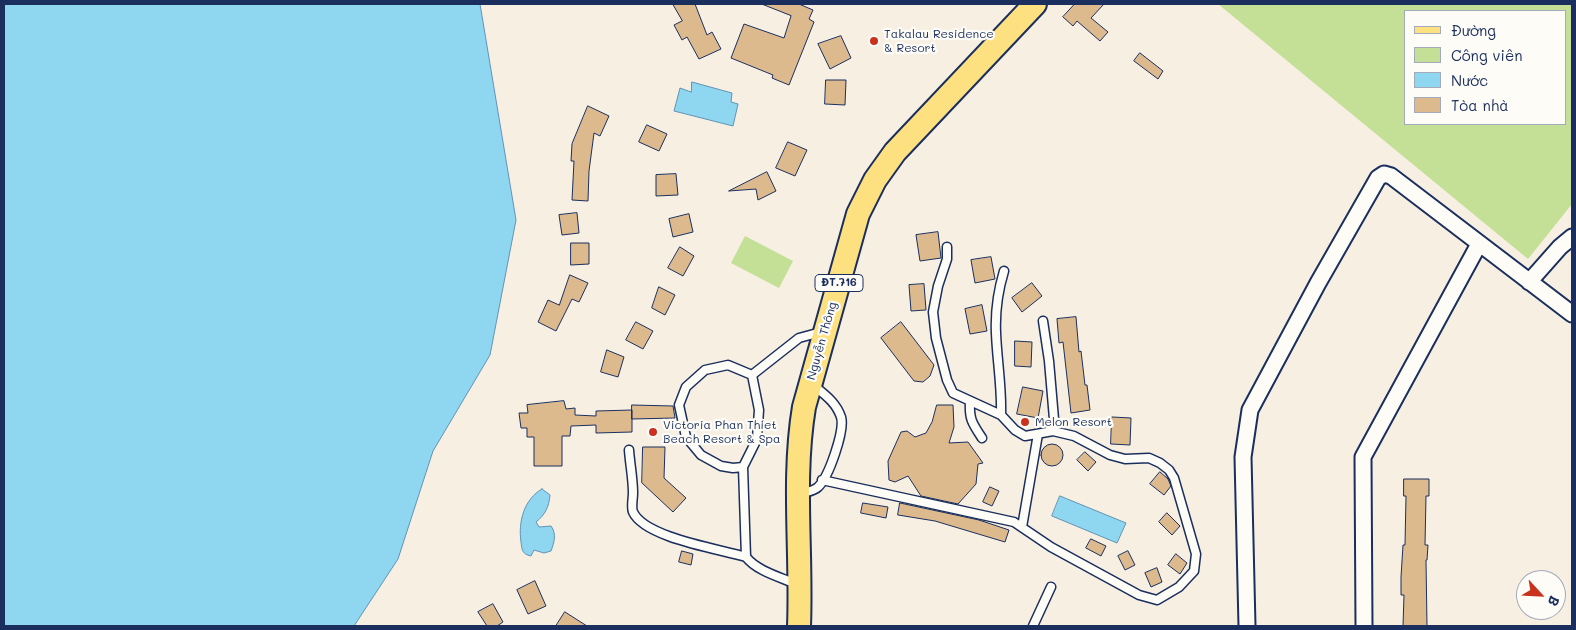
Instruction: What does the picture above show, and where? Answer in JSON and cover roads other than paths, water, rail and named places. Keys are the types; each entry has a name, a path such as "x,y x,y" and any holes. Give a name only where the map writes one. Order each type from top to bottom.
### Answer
{"main road":[{"name":"Nguyễn Thông","path":"799,626 801,586 798,495 799,436 810,383 858,214 875,180 896,152 1035,4"}],"street":[{"path":"1247,626 1243,458 1250,410 1318,283 1378,178 1384,174 1391,176 1572,314"},
{"path":"1529,282 1560,247 1572,237"},
{"path":"1364,626 1363,457 1479,244"}],"lane":[{"path":"822,480 1014,522 1051,547 1139,595 1157,600 1179,587 1194,571 1196,554 1174,478 1169,470 1160,463 1149,458 1125,459 1094,448 1074,436 1052,431 1025,436 1014,430 1001,414 953,393 947,380 936,338 933,312 938,286 947,260 947,247"},
{"path":"1001,414 1002,396 996,333 996,306 1004,271"},
{"path":"1042,321 1049,361 1054,419 1052,431"},
{"path":"752,375 798,338 825,331"},
{"path":"743,467 721,466 701,455 686,437 679,405 686,387 705,370 728,365 752,375"},
{"path":"752,375 759,410 757,439 743,467 746,557 759,568 801,586"},
{"path":"798,495 818,488 830,469 838,442 842,418 834,402 810,383"},
{"path":"970,401 969,414 971,422 982,438"},
{"path":"1022,527 1038,434"},
{"path":"629,450 633,491 632,511 639,521 682,542 746,557"},
{"path":"1033,626 1051,587"}],"water":[{"path":"4,4 480,4 516,220 490,355 433,451 398,559 354,626 4,626"},
{"path":"692,82 732,93 731,102 738,104 733,126 674,111 680,88 691,92"},
{"path":"542,489 550,495 548,507 542,517 536,522 539,527 551,526 554,532 554,542 551,551 544,553 534,550 531,556 524,553 522,549 520,527 527,505 536,493"},
{"path":"1060,496 1126,523 1117,543 1052,516"}],"place":[{"name":"Takalau Residence & Resort","path":"874,41"},
{"name":"Melon Resort","path":"1025,422"},
{"name":"Victoria Phan Thiet Beach Resort & Spa","path":"653,432"}]}
